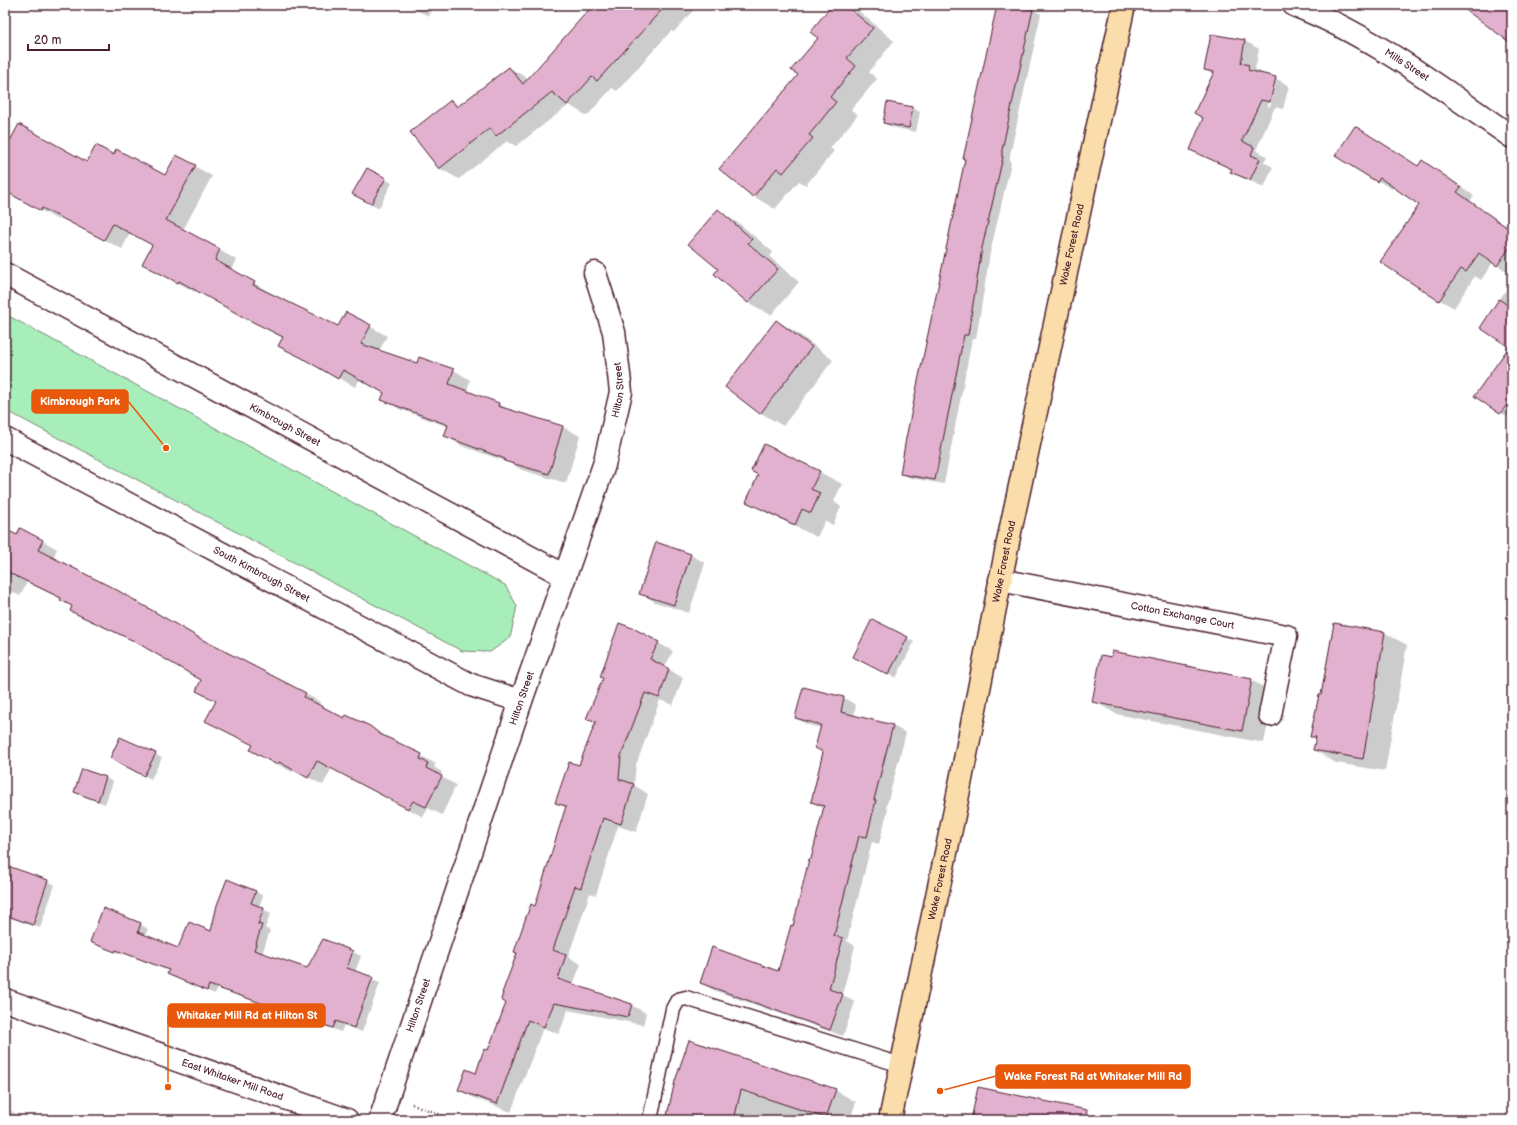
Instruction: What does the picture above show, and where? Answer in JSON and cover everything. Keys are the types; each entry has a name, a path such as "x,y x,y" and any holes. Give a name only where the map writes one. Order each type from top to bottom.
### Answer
{"main road":[{"name":"Wake Forest Road","path":"890,1120 957,803 1000,580 1124,5"}],"street":[{"name":"Mills Street","path":"1294,5 1342,26 1389,54 1512,137"},
{"name":"Hilton Street","path":"380,1120 521,701 604,465 621,392 614,332 595,272"},
{"name":"Kimbrough Street","path":"5,274 566,576"},
{"name":"South Kimbrough Street","path":"5,439 471,685 521,701"},
{"name":"Cotton Exchange Court","path":"1000,580 1286,636 1270,715"},
{"name":"East Whitaker Mill Road","path":"5,1000 347,1120"}],"lane":[{"path":"650,1120 673,1009 678,1000 686,998 901,1065"}],"path":[{"path":"410,1103 455,1120"}],"green space":[{"path":"5,314 505,585 517,606 510,638 490,652 462,651 5,410"}],"building":[{"path":"593,5 666,5 597,81 592,77 567,105 552,92 496,136 490,128 439,169 410,132 451,100 457,107 509,67 523,84"},
{"path":"832,5 845,5 873,28 847,58 856,66 830,97 836,102 809,135 813,138 783,173 777,168 753,197 719,169 798,75 791,70 818,38 810,32"},
{"path":"997,5 1016,5 1033,9 1002,150 1003,157 982,248 968,335 964,335 935,480 900,474 906,438 965,159 963,159"},
{"path":"1459,5 1512,5 1512,44"},
{"path":"1211,34 1245,40 1241,63 1249,65 1248,70 1276,77 1270,102 1261,100 1242,141 1254,147 1251,155 1260,159 1250,180 1230,172 1232,169 1190,150 1203,118 1194,113 1214,72 1204,70"},
{"path":"887,102 913,107 909,128 883,123"},
{"path":"19,124 87,162 96,145 114,155 116,149 165,175 176,155 196,165 166,220 220,249 215,260 255,282 253,285 338,326 346,312 371,325 361,344 417,363 419,357 454,369 449,384 499,403 498,406 563,426 549,474 504,461 505,459 444,436 448,425 381,400 384,393 343,370 338,379 278,346 283,337 245,318 179,281 178,283 142,264 152,245 113,224 104,240 42,208 41,211 5,191 5,150"},
{"path":"1355,126 1418,166 1422,160 1461,187 1457,192 1512,231 1512,244 1497,266 1479,253 1466,272 1461,269 1439,301 1380,262 1419,205 1380,178 1377,182 1335,156"},
{"path":"367,168 386,178 371,204 352,194"},
{"path":"718,209 752,239 748,243 778,269 748,303 714,274 718,269 688,244"},
{"path":"1499,299 1512,308 1512,398 1500,414 1474,396 1509,347 1480,328"},
{"path":"776,320 812,347 760,414 725,387"},
{"path":"764,444 820,471 811,489 820,493 811,513 802,509 795,525 746,502 758,475 751,471"},
{"path":"20,528 43,540 38,550 117,590 203,640 306,693 304,697 344,718 346,715 370,726 380,734 422,754 420,759 428,763 426,768 442,776 426,807 413,801 408,809 317,761 308,778 279,762 277,765 250,750 253,745 205,721 216,701 196,691 201,680 134,641 70,611 72,606 60,600 61,598 5,571 5,529 17,535"},
{"path":"656,542 691,554 674,605 639,594"},
{"path":"872,619 908,637 888,675 853,657"},
{"path":"619,623 635,629 659,642 650,659 669,669 659,698 645,693 621,756 619,779 634,784 621,824 603,818 581,888 575,886 553,950 566,955 558,979 632,1004 628,1017 554,1003 544,1027 528,1020 497,1104 458,1090 466,1069 476,1073 484,1049 488,1050 506,1003 501,1000 502,993 517,953 514,952 531,904 535,906 566,806 555,803 569,762 579,765 596,721 586,719 603,678 600,677"},
{"path":"1334,623 1385,632 1363,759 1313,750 1316,737 1310,737 1319,695 1321,695"},
{"path":"1112,651 1252,679 1242,731 1092,702 1101,655 1111,657"},
{"path":"803,687 844,697 841,712 893,725 874,800 876,800 867,837 859,836 834,936 843,938 829,989 843,994 830,1030 700,983 712,947 778,971 791,925 793,926 809,859 811,859 824,806 811,802 823,752 815,748 821,725 795,718"},
{"path":"120,737 156,753 144,776 110,758"},
{"path":"82,769 106,777 98,801 74,792"},
{"path":"5,865 48,880 33,925 5,915"},
{"path":"227,879 256,891 251,903 264,908 258,924 262,925 254,950 307,968 323,939 353,951 347,968 373,977 354,1028 336,1021 333,1028 209,985 207,991 167,974 169,970 90,942 103,908 141,923 138,932 178,948 189,922 211,931 217,905"},
{"path":"689,1040 836,1089 826,1118 741,1090 734,1120 666,1120 675,1081"},
{"path":"978,1087 1087,1110 1086,1120 971,1120"}],"place":[{"name":"Kimbrough Park","path":"166,448"},
{"name":"Whitaker Mill Rd at Hilton St","path":"168,1087"},
{"name":"Wake Forest Rd at Whitaker Mill Rd","path":"940,1091"}]}
